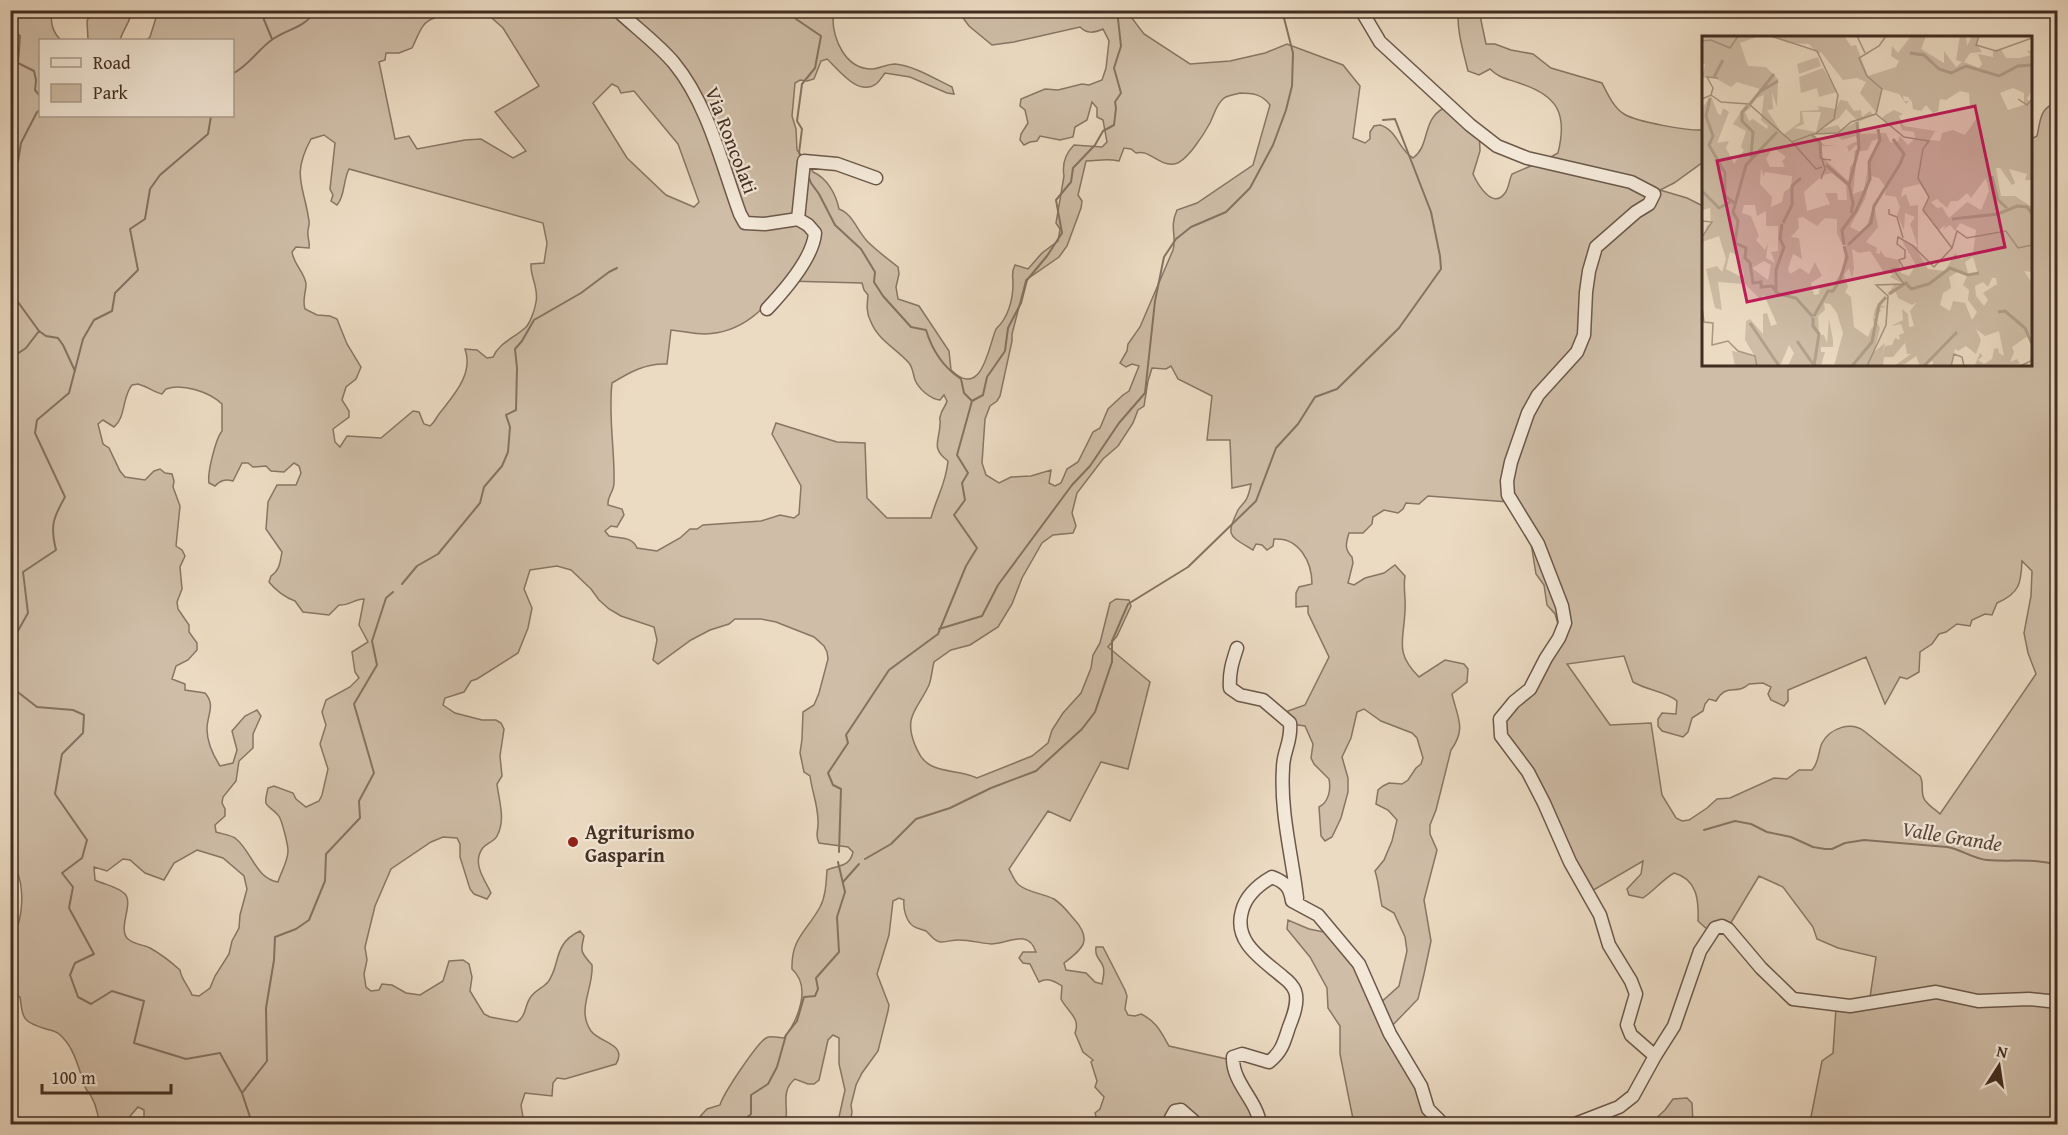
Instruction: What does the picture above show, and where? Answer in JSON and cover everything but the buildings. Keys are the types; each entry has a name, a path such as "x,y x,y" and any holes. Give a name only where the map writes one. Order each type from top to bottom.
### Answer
{"street":[{"name":"Via Roncolati","path":"617,10 673,62 692,87 745,223 765,224 798,219"},
{"path":"1361,10 1380,42 1470,125 1497,146 1527,158 1631,182 1654,194 1649,204 1636,212 1596,247 1586,292 1584,335 1577,352 1538,395 1528,413 1511,462 1508,495 1538,544 1562,606 1565,622 1559,638 1530,689 1500,718 1501,736 1528,772 1545,803 1570,862 1600,915 1610,945 1631,981 1636,994 1627,1025 1631,1035 1655,1056"},
{"path":"767,309 780,295 814,243 815,233 798,219 804,161 837,164 876,178"},
{"path":"1237,648 1231,663 1230,688 1240,695 1263,700 1290,723 1291,736 1282,767 1284,804 1298,905"},
{"path":"1260,1125 1259,1115 1243,1090 1233,1067 1233,1057 1242,1054 1269,1062 1279,1054 1295,1012 1295,991 1288,982 1258,957 1240,934 1239,920 1250,894 1272,877 1281,881 1290,890 1293,901 1318,915 1359,964 1390,1034 1421,1086 1428,1109 1443,1125"},
{"path":"1575,1125 1619,1107 1633,1096 1674,1026 1700,951 1715,928 1722,926 1728,929 1761,968 1793,999 1850,1006 1936,992 1978,1001 2029,999 2058,1002"},
{"path":"1171,1125 1171,1118 1175,1111 1181,1110 1197,1125"}],"green space":[{"path":"173,10 441,11 435,18 426,22 412,48 399,53 386,53 385,60 379,62 395,139 409,136 417,149 481,139 513,158 526,151 495,112 539,86 503,28 484,11 792,10 801,16 810,16 828,11 833,15 835,33 842,51 855,64 873,69 892,64 902,65 952,87 954,94 910,77 885,73 876,84 862,87 849,80 827,59 821,61 814,79 800,80 795,83 792,116 796,129 797,150 813,172 823,178 830,187 839,209 844,211 868,242 898,267 896,287 898,299 919,306 949,351 951,370 962,378 970,379 982,368 996,329 1004,320 1009,308 1015,265 1028,269 1042,253 1058,241 1060,229 1056,223 1064,163 1069,152 1074,145 1102,147 1107,142 1103,120 1097,117 1097,108 1092,102 1087,120 1075,127 1073,137 1060,140 1040,136 1037,141 1024,145 1020,140 1021,134 1028,123 1025,110 1020,106 1021,99 1045,89 1058,90 1082,84 1089,85 1102,80 1106,68 1109,41 1103,29 1091,32 1080,27 992,45 969,26 958,11 1129,11 1144,34 1190,64 1230,61 1265,53 1287,44 1343,65 1360,86 1353,138 1365,143 1370,139 1370,132 1374,126 1380,125 1390,131 1413,158 1419,153 1432,119 1444,108 1479,129 1480,151 1473,174 1486,194 1496,199 1506,191 1512,174 1558,153 1561,127 1560,116 1556,108 1543,93 1500,76 1490,69 1479,75 1468,71 1459,34 1458,11 1479,11 1486,44 1495,44 1533,54 1551,68 1602,83 1617,108 1631,117 1663,125 1702,130 1702,163 1660,190 1687,198 1702,206 1702,366 2032,366 2032,138 2037,136 2044,111 2057,102 2057,1124 1798,1124 1810,1122 1822,1061 1833,1053 1836,1008 1869,1004 1876,957 1838,948 1817,939 1813,927 1783,887 1759,876 1729,926 1709,931 1698,921 1695,891 1688,880 1682,876 1674,873 1643,898 1629,895 1627,889 1641,874 1643,861 1585,895 1541,800 1498,729 1518,700 1559,627 1555,614 1547,605 1544,585 1536,574 1530,537 1509,502 1428,496 1419,504 1406,503 1398,513 1384,510 1373,517 1372,524 1363,533 1349,533 1346,546 1353,563 1348,583 1354,585 1365,578 1384,573 1395,565 1405,576 1402,646 1406,660 1419,677 1445,660 1464,664 1468,669 1467,682 1452,694 1459,722 1459,735 1451,750 1430,825 1430,834 1437,850 1424,900 1431,941 1424,974 1418,999 1387,1031 1438,1124 1354,1124 1340,1054 1340,1026 1328,1008 1327,988 1310,957 1287,929 1288,920 1309,929 1329,933 1352,954 1379,1004 1399,986 1407,951 1405,937 1394,913 1382,906 1375,871 1384,860 1397,820 1388,810 1376,804 1378,790 1389,783 1402,784 1408,780 1423,758 1417,738 1412,733 1381,721 1364,709 1357,712 1351,738 1342,757 1348,778 1348,792 1341,818 1332,837 1325,841 1321,836 1319,807 1328,795 1329,779 1311,758 1313,744 1305,726 1291,724 1288,711 1305,705 1329,657 1308,613 1308,606 1296,607 1296,593 1299,587 1312,584 1310,567 1302,552 1283,539 1274,539 1273,546 1267,550 1262,545 1256,544 1253,550 1234,538 1232,525 1247,498 1251,484 1232,488 1230,440 1207,440 1212,396 1178,379 1171,366 1166,369 1152,368 1144,406 1138,410 1133,423 1118,446 1103,459 1077,493 1072,513 1076,526 1073,533 1053,535 1042,543 998,627 970,645 951,650 934,662 929,685 913,713 911,727 915,745 926,762 938,768 977,778 1032,756 1048,743 1052,730 1063,713 1081,693 1091,668 1093,655 1100,643 1110,603 1116,599 1129,600 1131,606 1117,636 1108,647 1150,682 1128,769 1101,762 1070,821 1048,811 1009,869 1019,885 1060,903 1080,926 1084,938 1083,944 1064,963 1066,970 1086,973 1095,982 1102,984 1104,969 1097,956 1096,947 1103,947 1125,990 1127,996 1125,1009 1128,1015 1141,1014 1151,1020 1169,1046 1231,1060 1260,1124 1102,1124 1103,1122 1097,1120 1095,1113 1100,1109 1104,1097 1095,1087 1097,1081 1091,1062 1093,1060 1083,1052 1075,1033 1075,1019 1061,999 1062,986 1054,981 1039,982 1030,964 1023,963 1019,958 1023,952 1036,952 1032,945 1023,939 991,944 963,940 939,942 926,931 916,928 908,921 904,900 899,898 893,901 889,935 877,974 889,1005 888,1011 878,1051 856,1085 851,1105 851,1118 845,1122 839,1117 845,1090 839,1064 839,1038 833,1035 828,1040 819,1080 814,1084 808,1084 795,1079 787,1089 785,1124 693,1124 707,1109 720,1105 741,1069 766,1038 784,1038 789,1031 798,1013 802,994 798,976 792,969 794,950 822,903 827,870 846,863 853,852 848,847 819,843 818,818 810,776 804,772 800,753 803,712 814,705 819,693 828,659 827,652 814,637 776,622 761,619 735,619 729,624 710,630 691,640 658,664 653,660 657,640 654,627 621,616 609,609 571,570 557,566 530,570 524,589 532,608 528,628 518,653 471,681 464,692 445,698 443,705 455,713 482,720 496,720 504,729 500,756 502,776 497,784 501,810 500,830 494,840 482,849 478,860 480,872 491,893 487,899 474,894 470,889 457,838 443,837 431,842 391,869 375,906 365,947 367,960 364,974 366,987 371,991 379,990 382,984 392,985 406,993 420,995 443,981 449,961 463,960 469,964 472,977 470,991 484,1014 517,1022 522,1017 528,1001 548,982 565,942 580,931 584,936 582,952 592,965 591,982 585,1007 587,1023 595,1035 616,1048 619,1057 616,1064 565,1079 557,1078 553,1083 552,1096 525,1093 521,1105 524,1124 144,1124 144,1110 138,1107 121,1124 99,1124 95,1105 69,1046 56,1032 28,1022 23,1015 20,997 11,993 11,928 18,925 22,902 19,876 11,863 11,11 51,11 53,27 60,39 39,39 39,117 234,117 234,39 147,39 158,11 171,13","holes":["612,84 618,87 621,93 634,91 678,144 699,202 694,207 666,195 627,158 593,103","1240,93 1264,98 1270,105 1253,165 1197,203 1177,210 1173,227 1173,250 1140,327 1128,344 1120,363 1126,367 1132,364 1139,366 1129,391 1108,409 1100,428 1093,432 1078,462 1067,469 1061,483 1055,486 1049,483 1051,470 1031,476 1011,477 999,483 986,475 982,463 985,419 990,406 1000,396 1012,334 1026,280 1059,257 1067,246 1081,208 1082,201 1078,195 1086,161 1119,161 1124,148 1136,153 1146,153 1163,163 1179,162 1199,141 1221,101","324,135 335,143 330,189 333,195 331,201 337,205 340,202 349,169 543,223 547,243 544,263 531,264 537,297 529,323 499,348 493,357 487,358 477,350 465,349 467,367 461,384 430,426 424,424 419,412 413,411 381,438 347,436 340,447 335,442 333,429 349,417 349,411 342,400 346,387 356,379 361,367 347,344 337,319 317,315 305,309 306,284 292,252 296,247 309,248 309,223 300,172 311,139","786,281 862,283 868,295 868,315 878,334 909,363 915,380 922,390 929,396 940,400 944,395 947,401 940,418 937,444 939,452 948,461 931,518 887,518 867,498 865,443 837,442 776,423 772,434 801,486 799,514 794,518 780,515 761,521 703,525 697,529 690,529 680,538 657,551 637,548 632,541 609,536 605,531 611,526 617,527 624,515 622,509 608,505 614,483 612,383 638,369 667,364 671,330 705,334 730,329 752,318","138,384 162,394 166,389 173,387 188,388 210,396 222,404 222,431 215,448 209,478 209,483 215,486 223,480 233,481 242,463 248,463 253,467 266,466 271,471 284,472 294,463 299,466 301,473 296,485 277,485 268,502 266,529 282,552 278,568 269,582 274,588 295,601 303,612 329,615 339,605 364,599 359,625 368,642 352,652 355,672 359,678 350,687 326,700 322,712 326,725 320,744 328,769 319,801 306,807 296,799 293,793 274,786 268,788 266,802 280,817 288,848 287,859 278,882 259,870 235,838 216,832 215,825 225,816 223,797 236,781 239,761 253,748 253,734 261,716 257,710 245,716 232,731 237,750 233,763 220,766 208,739 207,724 210,706 208,697 205,693 185,690 185,684 172,679 176,666 188,660 197,650 197,643 189,632 189,625 178,609 177,602 182,589 180,567 185,556 176,546 180,506 173,487 172,474 160,469 154,471 145,480 125,477 109,448 103,444 98,424 103,420 114,427 118,423 132,385","2022,561 2032,571 2031,596 2024,633 2036,674 1940,814 1924,799 1920,776 1864,731 1847,726 1830,733 1822,743 1812,770 1799,770 1787,779 1774,778 1730,798 1717,799 1689,820 1682,821 1676,818 1662,795 1651,723 1610,725 1567,664 1624,656 1633,682 1668,695 1677,701 1676,714 1662,713 1658,719 1658,726 1662,731 1683,737 1688,732 1692,718 1703,711 1709,699 1716,701 1728,690 1763,683 1771,687 1768,694 1771,700 1784,706 1788,701 1788,690 1866,657 1885,704 1900,677 1907,679 1919,672 1920,652 1932,644 1939,634 1957,624 1970,626 1972,620 1985,614 1992,615 1997,603 2015,591 2020,581","197,850 223,858 244,876 247,889 239,928 232,941 229,954 210,988 199,996 192,995 180,970 169,961 150,948 128,939 124,929 128,904 125,894 95,880 94,867 107,871 123,859 130,860 145,873 164,880 174,863"]},
{"path":"92,11 132,11 120,39 88,39 87,21"},
{"path":"1687,1098 1692,1103 1693,1124 1650,1124 1673,1099"}],"waterway":[{"path":"260,10 272,39"},
{"path":"234,73 273,39 301,25 317,10"},
{"path":"789,10 796,19 821,36 815,68 802,84 797,121 802,129 799,153 802,158"},
{"path":"839,852 841,789 833,785 828,773 848,743 846,735 889,670 938,634 966,566 977,548 954,515 965,500 962,483 968,473 957,455 972,401 983,395 987,377 1005,351 1008,328 1021,303 1027,280 1062,233 1056,200 1071,182 1073,168 1095,145 1103,131 1114,125 1115,102 1121,93 1114,68 1121,46 1117,10"},
{"path":"939,629 982,616 998,585 1072,485 1090,466 1119,423 1145,393 1155,301 1164,257 1176,239 1191,227 1226,212 1250,188 1273,145 1286,110 1292,86 1293,53 1284,18"},
{"path":"10,28 20,36 18,63 34,71 35,90 39,95"},
{"path":"10,178 18,161 21,143 39,111"},
{"path":"10,645 28,613 23,572 56,550 53,535 54,522 65,497 35,433 37,420 69,393 83,339 94,320 112,311 115,293 138,270 130,229 145,219 150,189 160,175 208,134 211,117"},
{"path":"865,859 891,844 916,819 950,808 991,788 1036,771 1082,729 1095,712 1112,662 1112,641 1128,604 1188,567 1256,501 1276,448 1298,424 1315,397 1337,389 1399,328 1441,269 1431,212 1395,119 1383,120"},
{"path":"808,175 835,225 861,249 875,272 874,282 883,296 911,327 926,330 939,358 961,379 964,393 972,401"},
{"path":"402,584 417,566 438,554 480,503 484,487 502,466 508,452 510,427 506,415 516,410 515,349 534,320 581,293 617,268"},
{"path":"10,291 39,331 46,336 58,338 75,371"},
{"path":"10,354 14,356 26,348 39,331"},
{"path":"242,1093 267,1061 266,1008 274,960 275,937 296,929 309,920 325,881 326,854 360,818 359,801 374,773 354,704 377,665 372,641 386,598 393,592"},
{"path":"10,686 37,707 73,710 84,715 83,733 62,754 55,794 87,840 82,858 62,873 73,887 69,908 94,954 75,963 70,975 78,997 91,1004 112,991 144,1001 134,1043 186,1059 220,1053 242,1093 252,1123 261,1124"},
{"name":"Valle Grande","path":"1704,830 1735,821 1751,824 1767,832 1791,837 1813,847 1825,849 1864,840 1947,847 1987,860 2031,861 2058,865"},
{"path":"740,1124 751,1114 751,1095 768,1084 777,1067 786,1035 797,1021 804,997 815,996 818,989 816,978 839,952 837,917 845,892 838,862"},
{"path":"843,882 859,864"}],"place":[{"name":"Agriturismo Gasparin","path":"573,842"}]}
